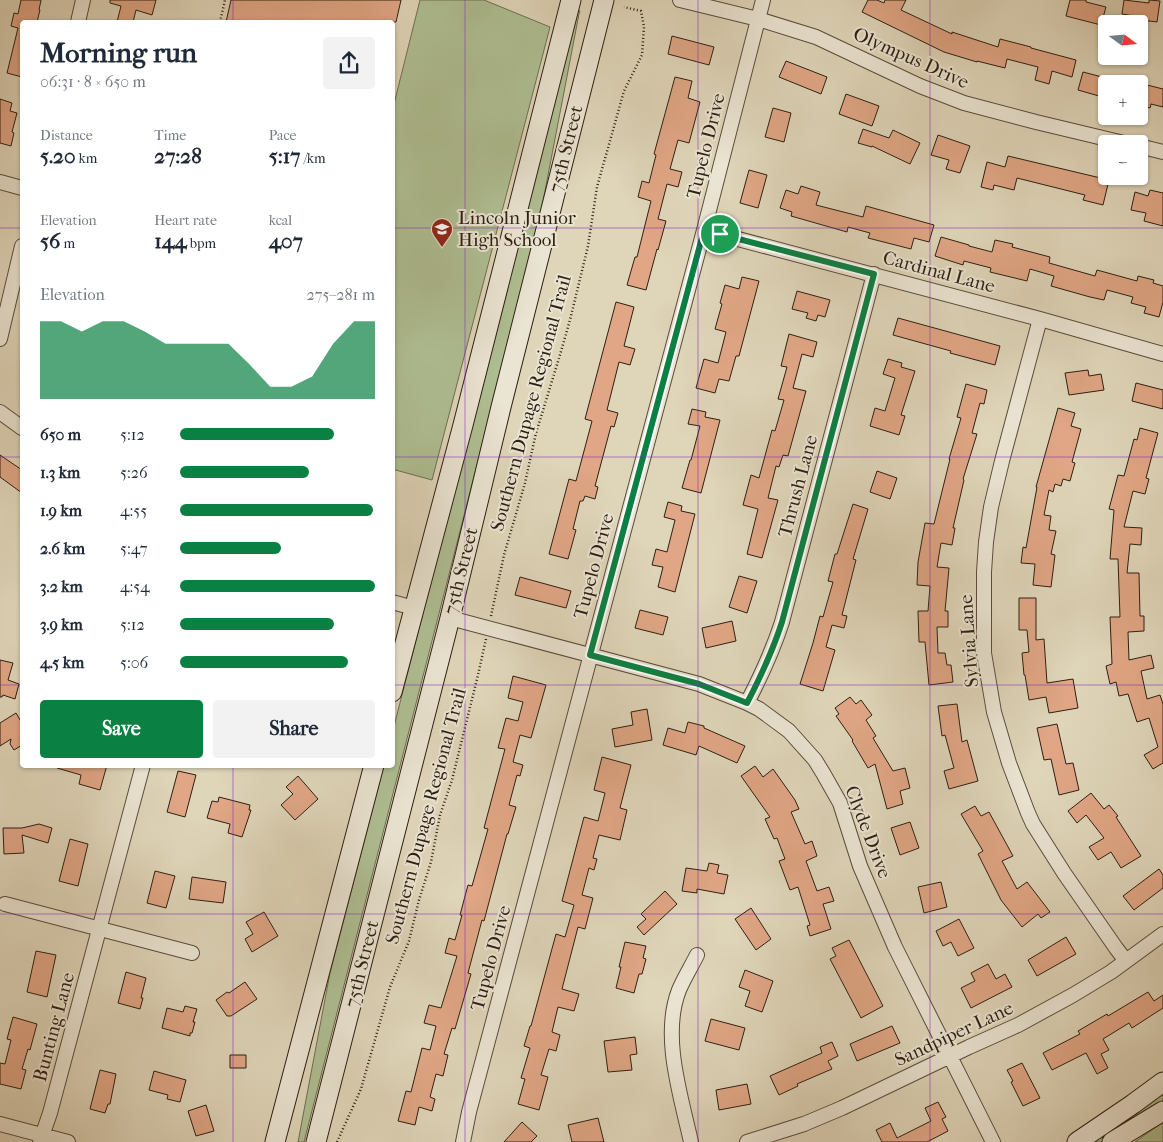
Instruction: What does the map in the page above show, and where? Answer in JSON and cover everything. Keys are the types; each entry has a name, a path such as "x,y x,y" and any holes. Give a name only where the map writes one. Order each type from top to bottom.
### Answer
{"main road":[{"name":"75th Street","path":"395,681 571,0"},
{"name":"75th Street","path":"316,1142 450,618 501,407 604,0"},
{"name":"75th Street","path":"276,1142 373,768"},
{"path":"1078,1142 1163,1082"},
{"path":"1112,1142 1163,1110"}],"street":[{"path":"78,20 83,0"},
{"name":"Olympus Drive","path":"680,0 758,19 816,37 920,86 964,103 1098,137"},
{"name":"Tupelo Drive","path":"463,1142 469,1112 704,230 763,0"},
{"path":"1148,148 1163,152"},
{"path":"0,182 20,187"},
{"name":"Cardinal Lane","path":"704,230 874,274 1163,354"},
{"path":"0,338 20,254"},
{"name":"Thrush Lane","path":"747,703 772,652 779,630 874,274"},
{"name":"Sylvia Lane","path":"1040,319 991,506 984,572 984,653 994,712 1009,763 1033,824 1064,873 1126,961"},
{"path":"0,412 20,427"},
{"path":"395,603 414,608"},
{"name":"Clyde Drive","path":"450,618 699,684 759,709 789,731 815,760 840,803 860,866 891,938 993,1142"},
{"name":"Bunting Lane","path":"41,1139 50,1113 142,768"},
{"path":"5,904 192,953"},
{"name":"Sandpiper Lane","path":"747,1142 804,1124 842,1108 1018,1025 1073,996 1163,934"},
{"path":"691,1142 679,1096 672,1032 675,1004 679,990 697,956"},
{"path":"0,1124 41,1139 68,1142"}],"path":[{"path":"220,20 225,0"},
{"name":"Southern Dupage Regional Trail","path":"490,618 504,555 525,483 536,433 577,292 588,246 597,187 624,91 642,55 644,27 641,11 624,8"},
{"name":"Southern Dupage Regional Trail","path":"337,1142 361,1089 390,987 409,941 431,862 440,815 452,780 486,637"}],"green space":[{"name":"Lincoln Junior High School","path":"420,0 484,0 550,27 432,480 395,470 395,100"},
{"path":"578,10 580,11 539,222 304,1142 298,1142 330,973 383,768 395,768 395,722"},
{"path":"1163,1089 1163,1100 1101,1142 1094,1142 1140,1106"},
{"path":"1163,1122 1163,1142 1135,1142"}],"building":[{"path":"21,0 41,0 38,20 20,20 20,76 7,73 18,28 11,26 14,13 18,14"},
{"path":"110,0 156,0 152,15 136,10 134,20 118,20 121,6 110,3"},
{"path":"231,0 401,0 396,22 395,20 226,20"},
{"path":"868,0 877,0 884,3 885,0 906,0 901,10 952,34 952,32 998,47 1000,39 1076,60 1072,77 1052,71 1049,84 1035,80 1038,67 1007,59 1005,68 944,52 862,12"},
{"path":"1070,0 1086,0 1086,2 1106,7 1104,15 1098,15 1098,24 1066,16"},
{"path":"1124,0 1149,3 1149,0 1160,1 1157,22 1148,21 1148,15 1122,14"},
{"path":"672,36 714,47 709,65 668,54"},
{"path":"786,61 827,77 821,94 779,77"},
{"path":"1083,72 1098,76 1098,96 1078,90"},
{"path":"675,77 692,81 688,98 700,102 689,143 678,140 670,169 682,172 678,187 667,184 658,219 666,221 646,290 627,285 635,257 637,257 651,201 638,197 642,181 649,183 656,155 654,154"},
{"path":"1148,85 1163,89 1163,107 1151,104 1150,108 1148,107"},
{"path":"846,94 879,106 872,126 839,114"},
{"path":"0,99 12,103 10,111 17,113 12,132 14,133 11,146 0,143"},
{"path":"773,108 791,113 784,142 765,137"},
{"path":"863,129 889,138 893,130 920,143 910,164 872,146 858,143"},
{"path":"938,135 970,146 960,173 946,169 949,160 931,155"},
{"path":"1008,156 1098,177 1098,185 1108,185 1103,205 1083,200 1085,195 1017,178 1014,190 994,185 993,190 981,187 987,162 1005,167"},
{"path":"749,170 767,175 758,208 740,203"},
{"path":"801,186 820,192 816,205 863,217 866,206 934,225 929,242 914,238 911,249 868,238 870,233 848,227 847,232 791,216 792,212 780,208 786,190 798,194"},
{"path":"1150,190 1163,193 1163,226 1144,221 1146,213 1131,210 1135,192 1148,196"},
{"path":"941,237 992,252 995,240 1013,244 1012,247 1050,257 1049,263 1095,276 1097,270 1137,281 1138,276 1154,280 1153,283 1163,286 1163,302 1159,317 1144,313 1146,307 1131,303 1133,297 1107,290 1104,300 1051,286 1054,276 1030,269 1027,281 990,272 991,268 964,261 963,265 935,256"},
{"path":"742,277 759,281 739,356 736,356 729,381 719,379 715,393 696,388 704,359 718,363 726,332 715,329 725,285 739,289"},
{"path":"797,291 830,300 825,317 818,315 816,321 806,318 808,313 792,309"},
{"path":"616,302 634,307 624,346 635,349 630,365 619,362 607,410 618,413 614,427 611,426 595,486 598,487 595,499 585,496 583,501 580,501 573,529 576,530 568,559 549,554 569,479 576,481 592,421 585,419"},
{"path":"898,318 1000,346 995,365 893,335"},
{"path":"789,334 817,342 813,357 802,354 793,388 806,391 788,456 783,455 779,467 776,466 768,498 778,500 762,558 747,554 758,509 743,505 751,475 759,478 772,430 775,431 784,400 778,399 787,367 781,366"},
{"path":"888,359 902,363 901,367 915,371 901,415 905,416 899,435 870,426 875,408 885,411 895,378 883,374"},
{"path":"1088,370 1089,376 1101,374 1104,390 1069,395 1065,373"},
{"path":"1136,383 1163,390 1163,409 1132,401"},
{"path":"966,384 987,390 984,404 980,403 972,433 977,434 963,479 953,528 955,528 952,545 941,543 937,567 949,568 945,611 948,611 948,627 937,627 938,653 945,653 947,665 951,665 953,682 929,685 925,642 919,642 918,611 928,611 930,586 917,585 918,562 925,523 934,524 949,459 961,418 957,417"},
{"path":"1058,408 1075,413 1071,426 1081,429 1072,462 1075,463 1070,481 1063,479 1061,486 1055,484 1053,492 1049,490 1044,515 1051,516 1049,530 1056,531 1051,554 1055,555 1051,587 1033,585 1035,564 1021,563 1023,547 1026,548 1036,487"},
{"path":"692,409 706,412 705,417 720,420 701,493 682,488 700,426 688,424"},
{"path":"1140,428 1158,433 1146,478 1149,479 1145,494 1133,491 1124,527 1142,528 1141,545 1130,544 1127,573 1139,573 1140,616 1144,616 1144,631 1128,632 1129,660 1151,655 1154,668 1141,671 1147,699 1160,695 1163,704 1163,763 1153,769 1144,755 1158,747 1149,718 1137,722 1128,694 1119,696 1116,682 1110,684 1106,666 1112,664 1110,617 1120,617 1118,559 1110,559 1114,510 1109,509 1118,475 1124,476 1134,439 1137,440"},
{"path":"0,455 20,469 20,492 0,477"},
{"path":"877,471 897,478 890,499 870,492"},
{"path":"668,502 682,506 681,511 695,514 675,592 658,587 663,567 652,565 656,549 667,552 675,520 664,517"},
{"path":"853,504 868,509 853,559 856,560 842,615 847,616 844,628 832,625 826,647 835,650 823,691 800,684 820,616 823,617 833,582 828,581 835,554 837,554"},
{"path":"739,576 757,581 747,613 729,607"},
{"path":"520,577 571,591 566,608 515,595"},
{"path":"1019,598 1036,598 1036,640 1044,639 1047,683 1073,679 1078,708 1049,713 1046,697 1029,700 1022,653 1029,652 1027,630 1019,630"},
{"path":"640,610 668,617 663,635 635,628"},
{"path":"732,621 736,641 706,648 702,628"},
{"path":"0,660 13,663 8,680 19,684 15,699 3,695 0,697"},
{"path":"513,676 546,685 531,738 520,735 513,762 523,765 520,776 517,775 509,805 516,807 484,921 482,920 468,973 471,974 455,1029 452,1028 444,1054 448,1055 443,1076 436,1074 430,1097 435,1099 432,1111 419,1107 415,1125 398,1121 406,1091 411,1092 422,1048 430,1050 436,1026 424,1023 429,1005 441,1008 457,956 445,953 449,938 455,940 468,885 472,886 488,829 484,828 505,749 498,748 506,718 518,721 523,702 508,698"},
{"path":"850,697 856,704 861,700 872,715 866,720 876,736 873,738 893,771 905,768 910,788 900,791 903,804 887,809 875,764 868,768 853,740 836,716 839,714 835,708"},
{"path":"957,704 962,742 967,740 978,781 949,789 944,771 954,768 945,735 942,736 938,706"},
{"path":"647,709 652,740 615,747 612,729 633,725 631,712"},
{"path":"16,713 20,720 20,746 14,750 10,744 11,739 0,746 0,723"},
{"path":"688,722 704,726 704,728 745,746 737,763 699,746 696,755 663,745 668,728 685,733"},
{"path":"1057,724 1066,764 1073,763 1079,790 1059,795 1051,759 1044,760 1037,728"},
{"path":"602,757 631,765 620,808 627,810 620,840 599,835 593,858 597,859 594,870 589,868 582,895 593,898 585,929 578,927 562,989 579,994 574,1011 558,1007 552,1032 560,1035 556,1051 549,1049 541,1075 548,1077 539,1110 518,1104 525,1079 521,1078 530,1048 524,1046 556,934 565,937 574,905 562,901 584,817 598,821 605,793 594,790"},
{"path":"755,766 763,777 773,769 795,800 799,809 791,812 805,844 812,841 817,856 806,861 817,891 829,887 834,901 823,904 831,929 810,936 807,926 810,925 798,887 790,890 779,861 785,859 777,838 774,839 765,819 770,817 741,776"},
{"path":"57,768 106,768 100,790 79,784 81,775"},
{"path":"178,771 196,775 185,817 167,812"},
{"path":"298,776 318,799 295,820 281,805 293,794 286,787"},
{"path":"1091,793 1104,809 1109,805 1118,816 1116,817 1141,856 1121,868 1111,852 1098,860 1089,847 1104,838 1086,815 1077,823 1068,811"},
{"path":"219,797 250,805 249,810 251,810 242,837 228,833 230,824 207,818 212,801 218,802"},
{"path":"975,806 981,816 989,812 1013,856 1002,861 1017,889 1027,882 1050,912 1041,918 1038,914 1022,927 1001,900 978,854 983,851 961,814"},
{"path":"910,822 919,848 900,855 891,828"},
{"path":"39,824 52,828 48,843 22,835 24,853 4,854 3,828 22,828"},
{"path":"70,839 88,844 78,886 59,881"},
{"path":"709,863 719,865 717,873 728,875 724,894 697,889 697,893 682,891 686,868 707,871"},
{"path":"1159,869 1163,875 1163,888 1134,910 1123,896"},
{"path":"155,871 175,876 166,908 147,903"},
{"path":"192,877 226,882 223,903 189,899"},
{"path":"941,882 947,907 924,913 918,887"},
{"path":"665,891 677,904 644,935 637,927 646,919 641,914"},
{"path":"751,908 771,939 756,950 735,919"},
{"path":"264,912 278,936 252,952 245,939 253,934 246,922"},
{"path":"959,919 974,948 958,956 951,942 943,946 936,931"},
{"path":"1066,937 1076,954 1037,976 1028,960"},
{"path":"849,940 883,1006 861,1018 830,959 836,956 832,948"},
{"path":"625,942 646,946 643,958 646,959 642,974 639,974 634,993 616,988"},
{"path":"36,951 56,955 47,997 27,992"},
{"path":"988,964 996,979 1005,974 1012,987 971,1008 961,988 975,981 971,973"},
{"path":"745,970 773,981 762,1012 745,1006 750,991 739,987"},
{"path":"126,972 146,978 140,1009 118,1003"},
{"path":"245,982 257,999 231,1016 227,1016 216,1000"},
{"path":"1148,992 1154,1001 1163,995 1163,1008 1132,1028 1129,1023 1103,1039 1109,1050 1101,1054 1108,1068 1097,1074 1086,1053 1052,1070 1043,1053 1080,1034 1078,1031"},
{"path":"185,1006 197,1009 190,1036 162,1028 167,1008 183,1012"},
{"path":"13,1017 37,1024 30,1050 28,1049 22,1069 26,1070 21,1089 0,1084 0,1063 5,1064 11,1040 7,1039"},
{"path":"711,1019 745,1028 739,1050 705,1041"},
{"path":"892,1026 900,1043 857,1061 850,1044"},
{"path":"635,1037 637,1054 630,1055 632,1070 608,1072 604,1041"},
{"path":"832,1042 838,1056 828,1061 832,1069 797,1084 798,1086 779,1095 770,1076 822,1053 820,1047"},
{"path":"230,1055 246,1055 246,1068 230,1068"},
{"path":"1022,1063 1040,1098 1023,1106 1007,1070"},
{"path":"100,1070 116,1074 110,1104 108,1104 105,1113 90,1109"},
{"path":"154,1071 186,1080 180,1102 167,1099 168,1095 149,1090"},
{"path":"747,1084 751,1104 719,1110 716,1090"},
{"path":"938,1102 946,1117 942,1119 948,1131 927,1142 882,1142 876,1130 890,1123 897,1138 931,1121 925,1108"},
{"path":"206,1105 214,1131 196,1136 188,1111"},
{"path":"598,1118 604,1142 572,1142 568,1125"},
{"path":"522,1122 537,1136 531,1142 504,1142"}],"place":[{"name":"Lincoln Junior High School","path":"442,248"}],"route":[{"path":"704,230 720,234 874,274 782,622 774,646 747,703 699,684 590,655 704,230"}]}
